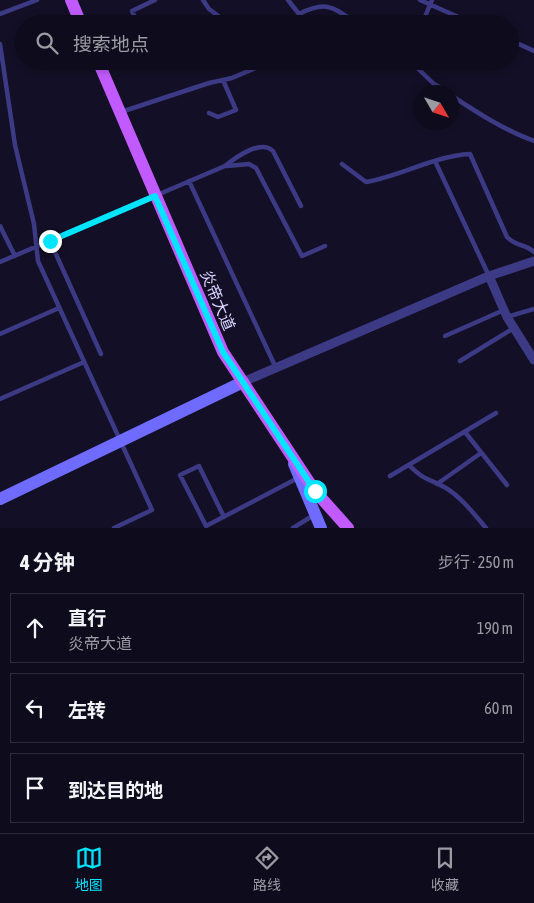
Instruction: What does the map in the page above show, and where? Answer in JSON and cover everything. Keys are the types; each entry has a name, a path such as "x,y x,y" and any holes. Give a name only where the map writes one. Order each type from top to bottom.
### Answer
{"main road":[{"path":"71,0 77,15"},
{"name":"炎帝大道","path":"102,70 223,352 315,491 348,528"},
{"path":"0,498 243,382"},
{"path":"287,448 321,528"}],"street":[{"path":"243,382 489,276 534,261"},
{"path":"489,276 514,328 534,360"}],"lane":[{"path":"0,14 36,0"},
{"path":"134,15 132,11 155,0"},
{"path":"203,0 216,15"},
{"path":"288,0 300,14 315,5 324,4 332,6 344,15"},
{"path":"420,0 431,2 456,15"},
{"path":"426,15 431,2"},
{"path":"0,44 15,145 34,224 38,261 152,510 114,528"},
{"path":"519,44 534,51"},
{"path":"119,112 252,70"},
{"path":"419,70 436,85"},
{"path":"209,113 218,117 236,110 223,80"},
{"path":"459,101 519,136 534,141"},
{"path":"0,262 225,166 261,146 269,147 301,206"},
{"path":"342,164 366,182 381,180 454,155 470,154 508,237 515,245 526,246 534,252"},
{"path":"435,161 489,276"},
{"path":"225,166 249,164 256,168 302,256 324,246"},
{"path":"189,181 276,368"},
{"path":"0,226 15,256"},
{"path":"50,241 101,354"},
{"path":"0,334 59,308"},
{"path":"445,336 506,313 534,309"},
{"path":"460,361 514,328"},
{"path":"0,399 84,362"},
{"path":"390,476 496,413"},
{"path":"464,432 507,485"},
{"path":"437,484 481,453"},
{"path":"409,465 420,477 437,484 458,497 486,528"},
{"path":"224,517 200,466 180,476 206,526 224,517 299,477"},
{"path":"293,528 316,515"}],"route":[{"path":"50,241 155,196 223,352 315,491"}]}
